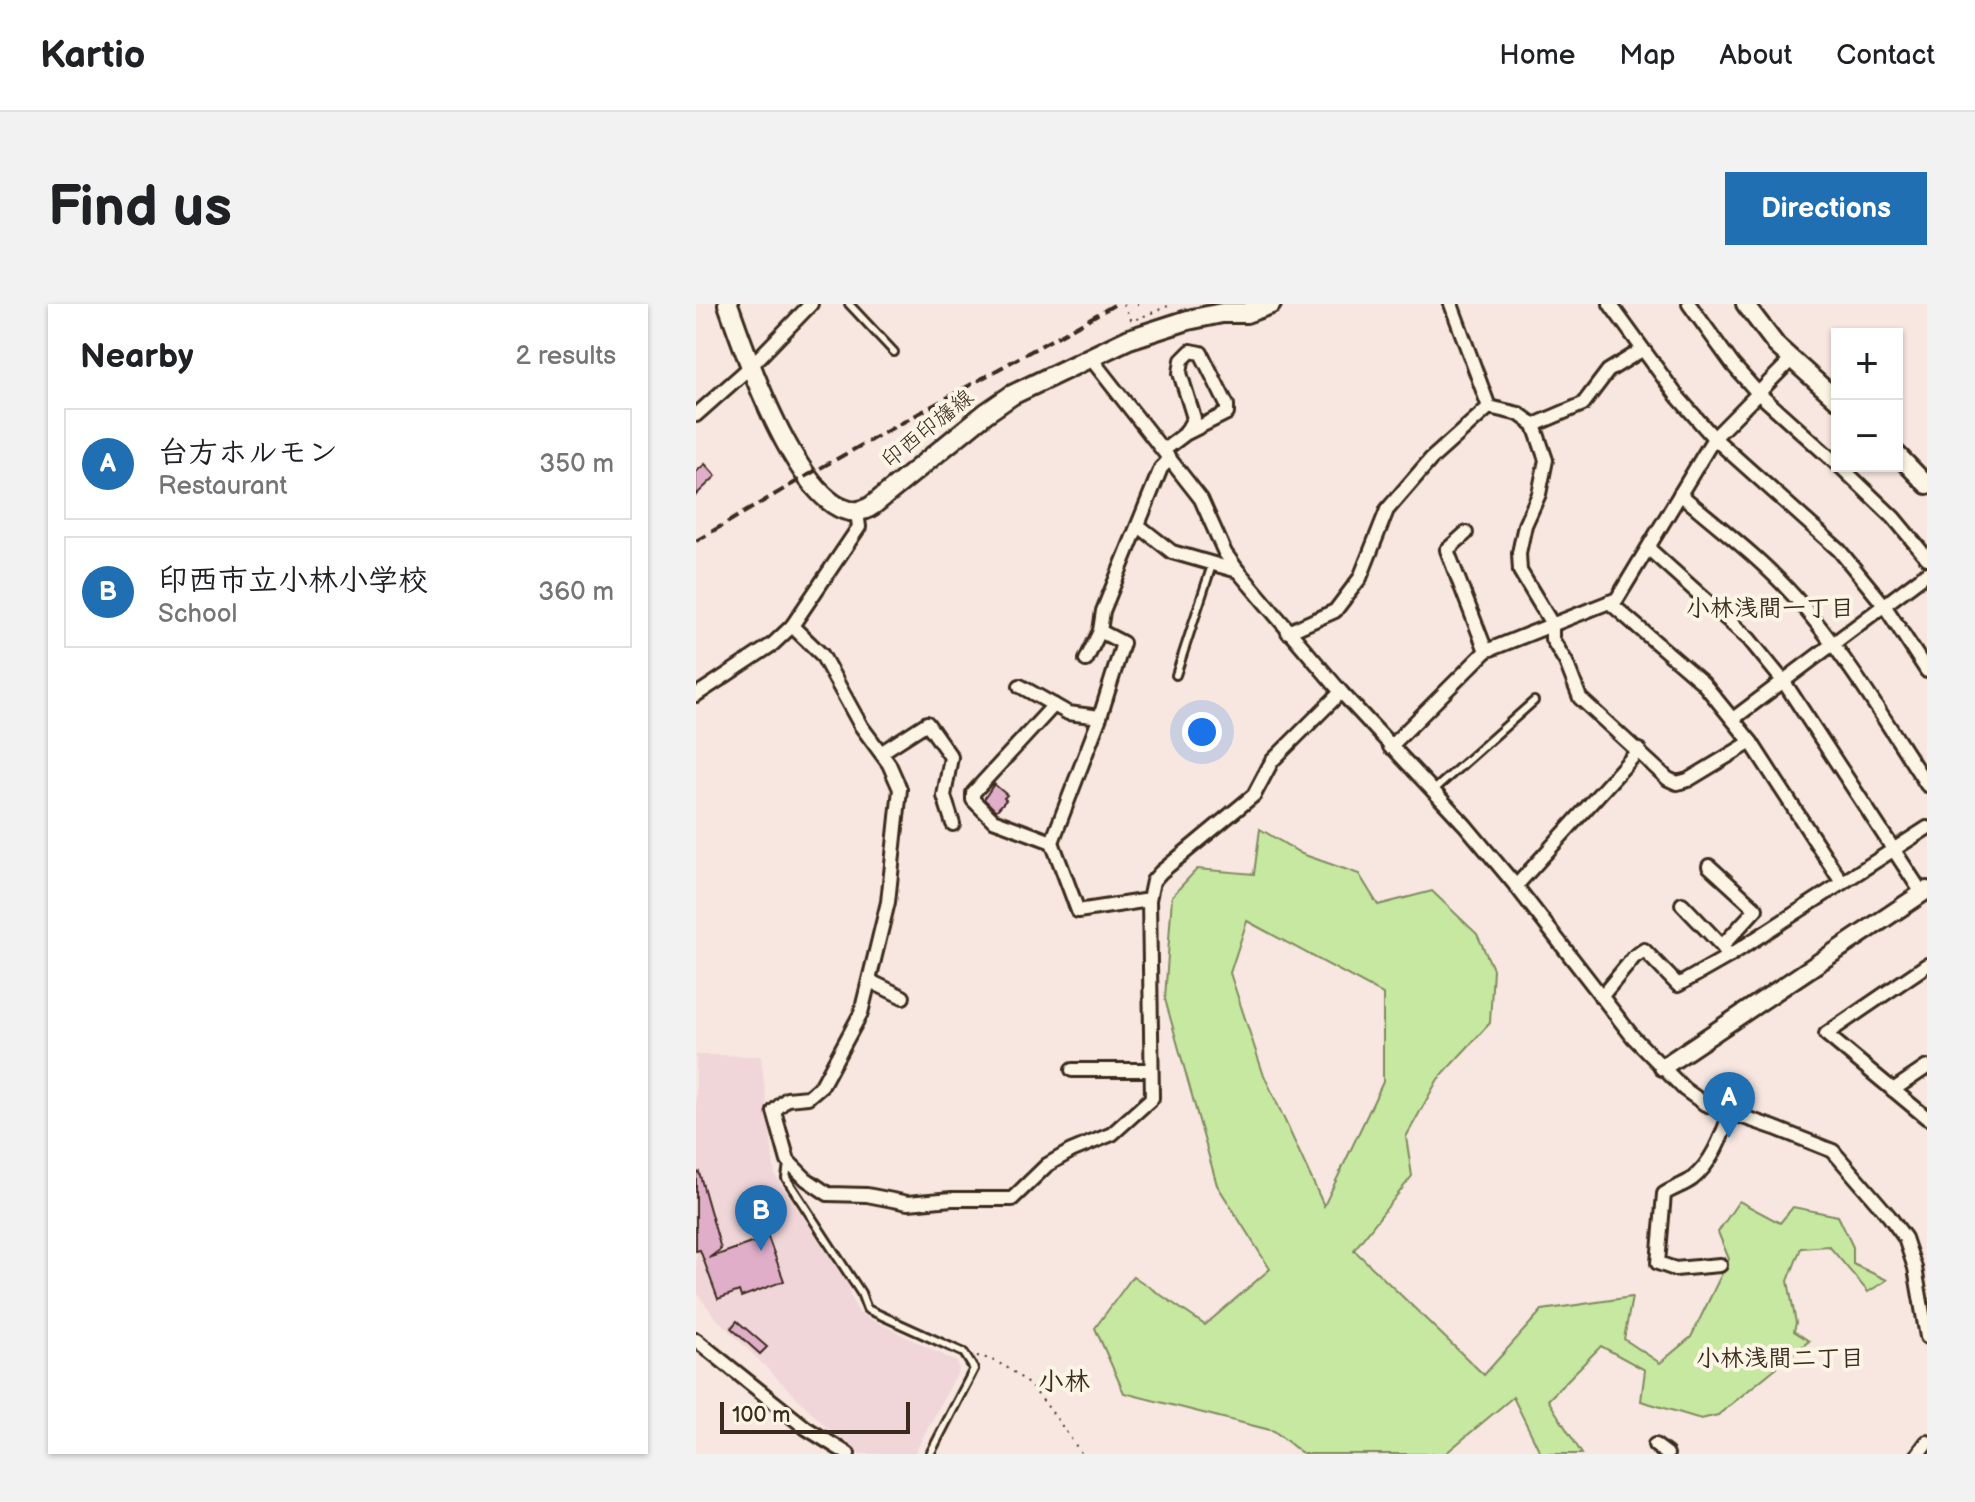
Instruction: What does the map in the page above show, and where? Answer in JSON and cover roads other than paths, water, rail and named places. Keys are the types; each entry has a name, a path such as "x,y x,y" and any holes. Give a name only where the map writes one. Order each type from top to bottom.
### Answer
{"main road":[{"path":"728,304 763,399 806,476 827,501 842,510 857,512"},
{"name":"印西印旛線","path":"857,512 873,505 999,403 1089,356 1165,326 1222,313 1246,313 1271,304"}],"street":[{"path":"696,415 750,367 811,304"},
{"path":"1451,304 1489,407"},
{"path":"1610,304 1677,396 1714,438 1839,550 1884,605 1927,671"},
{"path":"1689,304 1733,365 1757,392 1831,459"},
{"path":"1745,304 1791,360 1831,395"},
{"path":"1534,425 1583,404 1608,371 1642,350"},
{"path":"1086,660 1100,631 1103,611 1161,468 1194,418 1180,373 1182,360 1191,351 1201,353 1227,405 1227,413 1185,434"},
{"path":"1089,356 1201,499 1225,553 1238,571 1288,632 1390,747 1434,790 1516,886 1633,1037 1684,1089 1705,1104 1833,1151 1889,1216 1905,1238 1915,1268 1927,1337"},
{"path":"1390,747 1486,651 1617,599 1714,438 1791,360"},
{"path":"1489,407 1519,414 1534,425 1546,460 1539,494 1525,525 1519,553 1520,571 1552,624 1552,639 1566,662 1580,698 1668,779 1677,783 1688,780 1751,742"},
{"path":"1288,632 1335,611 1360,578 1387,510 1431,459 1489,407"},
{"path":"1903,460 1927,485"},
{"path":"1845,472 1894,518 1927,558"},
{"path":"1680,494 1757,559 1794,596 1833,643 1927,785"},
{"path":"696,695 773,644 792,626 859,527 857,512"},
{"path":"1139,526 1172,552 1238,571"},
{"path":"1466,533 1447,550 1486,651"},
{"path":"1649,549 1749,639 1784,682 1924,891 1663,1067"},
{"path":"1733,719 1927,573"},
{"path":"1609,602 1703,683 1733,719 1841,881"},
{"path":"792,626 822,655 861,726 882,752 900,789 888,902 861,1013 822,1085 808,1097 787,1099 774,1111 788,1161 806,1179 828,1194 867,1195 908,1203 1012,1199 1047,1165 1112,1134 1140,1111 1152,1098 1149,900 1153,881 1254,795 1272,761 1341,692"},
{"path":"1100,631 1123,643 1100,717 1052,842 1078,911 1149,900"},
{"path":"1020,686 1068,713 1100,717"},
{"path":"1052,842 993,820 973,800 973,793 1054,705"},
{"path":"882,752 927,723 951,757 944,796 953,824"},
{"path":"1516,886 1639,750"},
{"path":"1601,997 1634,957 1644,950 1678,985 1726,951 1927,828"},
{"path":"1709,866 1756,909 1726,951"},
{"path":"1682,904 1726,951"},
{"path":"1927,965 1826,1034 1927,1118"},
{"path":"870,981 903,997"},
{"path":"1893,1090 1927,1067"},
{"path":"1072,1070 1150,1070"},
{"path":"1720,1265 1675,1269 1658,1263 1664,1194 1691,1180 1709,1159 1718,1148 1730,1114"},
{"path":"696,1340 806,1428 842,1452"},
{"path":"1918,1454 1927,1442"},
{"path":"1655,1445 1667,1454"}],"lane":[{"path":"849,304 894,352"},
{"path":"1176,675 1212,565"},
{"path":"1434,790 1534,701"},
{"path":"788,1161 786,1178 861,1293 867,1309 964,1353 974,1369 930,1454"}],"railway":[{"path":"696,541 806,476 1116,304"}],"place":[{"name":"台方ホルモン","path":"1729,1138"},
{"name":"印西市立小林小学校","path":"761,1251"}],"district":[{"name":"小林浅間一丁目","path":"1770,608"},
{"name":"小林浅間二丁目","path":"1780,1358"},
{"name":"小林","path":"1064,1382"}]}
